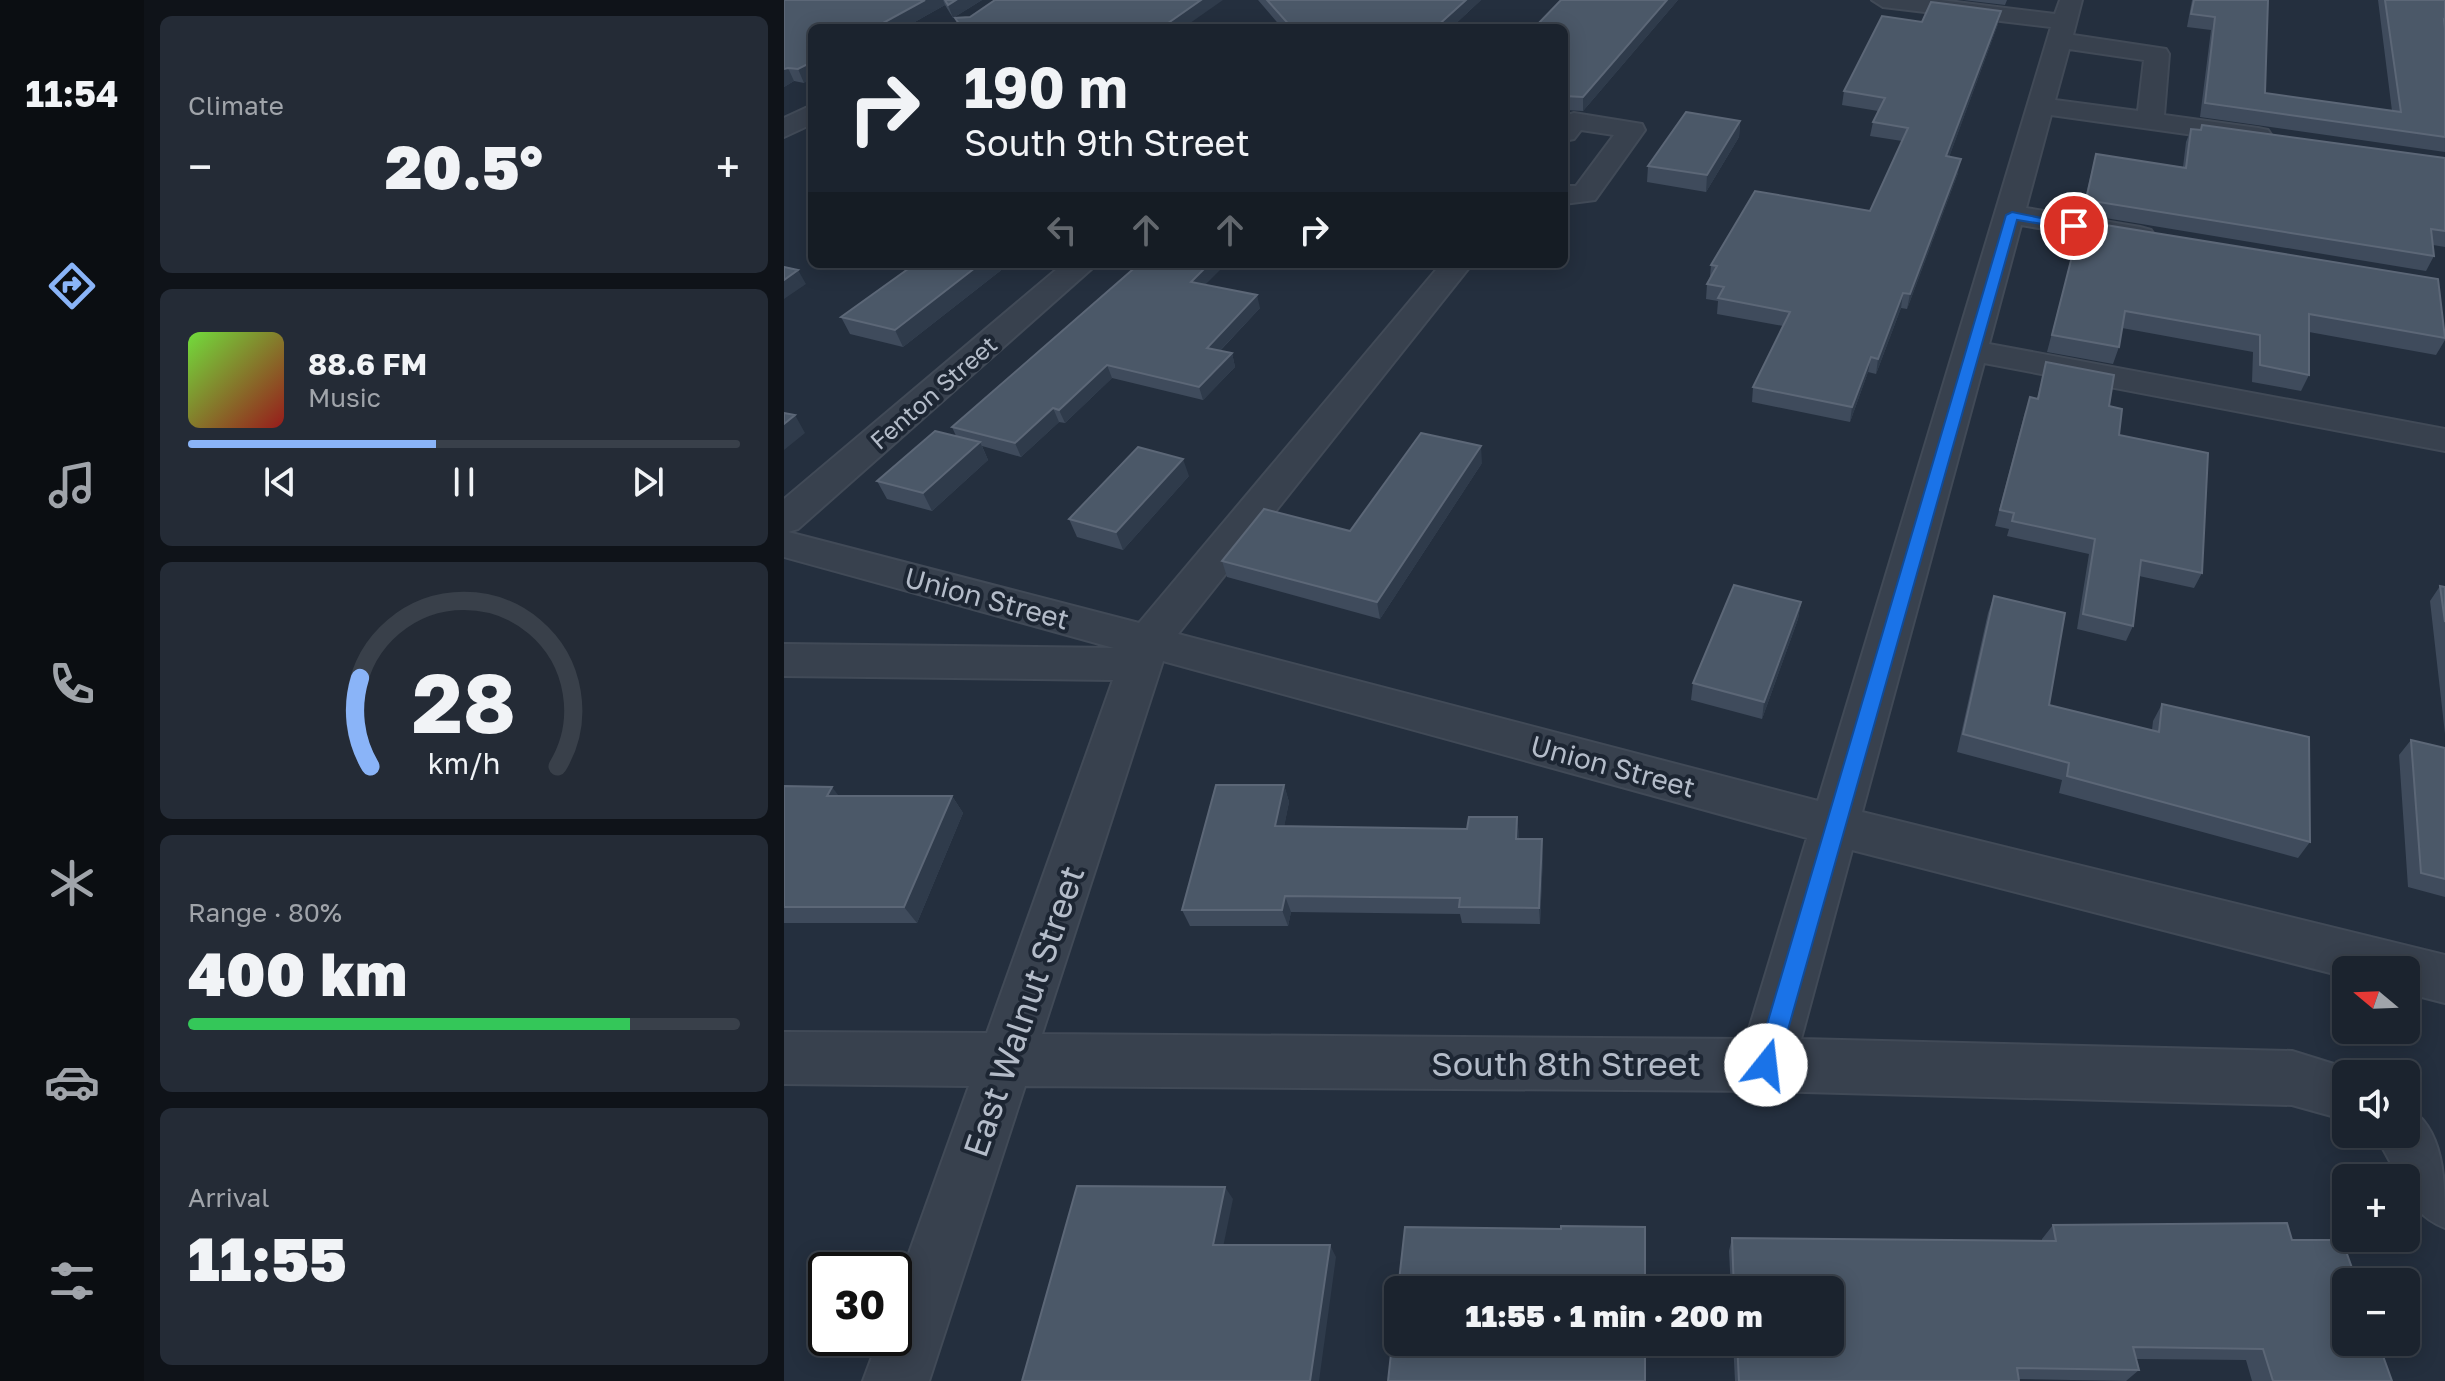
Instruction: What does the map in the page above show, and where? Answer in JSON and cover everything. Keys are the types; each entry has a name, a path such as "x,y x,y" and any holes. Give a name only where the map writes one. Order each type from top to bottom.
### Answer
{"street":[{"path":"1883,0 2065,21 2157,54 2150,121"},
{"path":"1766,1065 2012,215 2065,21"},
{"path":"2043,106 2290,141"},
{"path":"784,129 808,115"},
{"path":"1568,128 1574,121 1632,130 1585,194 1568,195"},
{"path":"2012,215 2167,241"},
{"name":"Fenton Street","path":"784,520 1077,268"},
{"path":"784,660 1145,653 1454,268"},
{"path":"1972,351 2445,440"},
{"name":"Union Street","path":"784,544 1145,653 2445,979"},
{"name":"East Walnut Street","path":"896,1381 1145,653"},
{"name":"South 8th Street","path":"784,1058 1766,1065 2292,1078 2332,1089"},
{"path":"2413,1148 2445,1198"}],"building":[{"path":"784,0 925,0 881,24 808,24 808,64 798,69 784,69"},
{"path":"995,0 1201,0 1167,24 959,24 955,18 970,17"},
{"path":"1267,0 1466,0 1439,24 1288,24"},
{"path":"1561,0 1667,0 1583,97 1568,96 1568,24 1538,24"},
{"path":"2194,0 2268,0 2265,93 2401,112 2385,0 2445,0 2445,137 2205,103 2215,17 2191,14"},
{"path":"1931,2 2001,11 1946,156 1961,159 1910,294 1903,293 1878,359 1871,357 1852,407 1753,387 1790,312 1718,298 1724,287 1707,284 1717,266 1711,265 1755,191 1870,211 1908,128 1873,122 1885,98 1844,91 1882,16 1922,22"},
{"path":"1686,112 1740,121 1707,175 1648,166"},
{"path":"2202,125 2445,158 2445,231 2431,229 2434,256 2086,200 2096,154 2186,168 2191,129 2201,130"},
{"path":"2081,221 2438,279 2445,338 2309,314 2309,375 2260,365 2260,335 2125,311 2119,347 2052,335"},
{"path":"784,267 798,270 784,280"},
{"path":"909,268 975,268 895,330 841,317"},
{"path":"1134,268 1205,268 1191,282 1257,295 1207,348 1232,353 1199,387 1107,365 1059,410 1053,408 1015,443 952,427"},
{"path":"2046,362 2114,375 2109,406 2122,409 2119,435 2208,453 2202,573 2141,560 2133,626 2083,614 2095,539 2012,521 2014,513 2000,510 2030,397 2038,399"},
{"path":"784,413 795,415 784,424"},
{"path":"935,431 980,442 923,493 877,481"},
{"path":"1421,433 1481,446 1377,602 1222,561 1264,509 1350,531"},
{"path":"1138,447 1183,459 1116,532 1069,519"},
{"path":"1734,585 1801,602 1764,702 1693,683"},
{"path":"2440,586 2445,587 2445,622"},
{"path":"1994,596 2065,613 2049,705 2159,732 2162,704 2309,737 2310,842 2067,776 2069,763 1963,734"},
{"path":"2411,740 2445,748 2445,879 2421,873"},
{"path":"1216,785 1284,785 1275,826 1467,829 1469,817 1517,817 1516,839 1542,839 1539,908 1459,907 1460,898 1285,896 1282,910 1182,910"},
{"path":"784,786 832,787 827,796 952,796 904,907 784,907"},
{"path":"1077,1186 1225,1187 1213,1245 1330,1245 1310,1381 1022,1381"},
{"path":"2287,1223 2292,1240 2332,1240 2332,1252 2346,1252 2352,1268 2332,1268 2332,1356 2383,1356 2392,1381 2273,1381 2263,1349 2133,1347 2139,1370 2017,1368 2019,1381 1739,1381 1738,1356 1844,1356 1844,1276 1733,1276 1732,1238 2056,1241 2053,1225"},
{"path":"1561,1226 1645,1227 1645,1276 1400,1276 1405,1227 1561,1229"},
{"path":"1391,1356 1645,1356 1645,1381 1388,1381"}],"route":[{"path":"1766,1065 2012,215 2074,226"}]}
